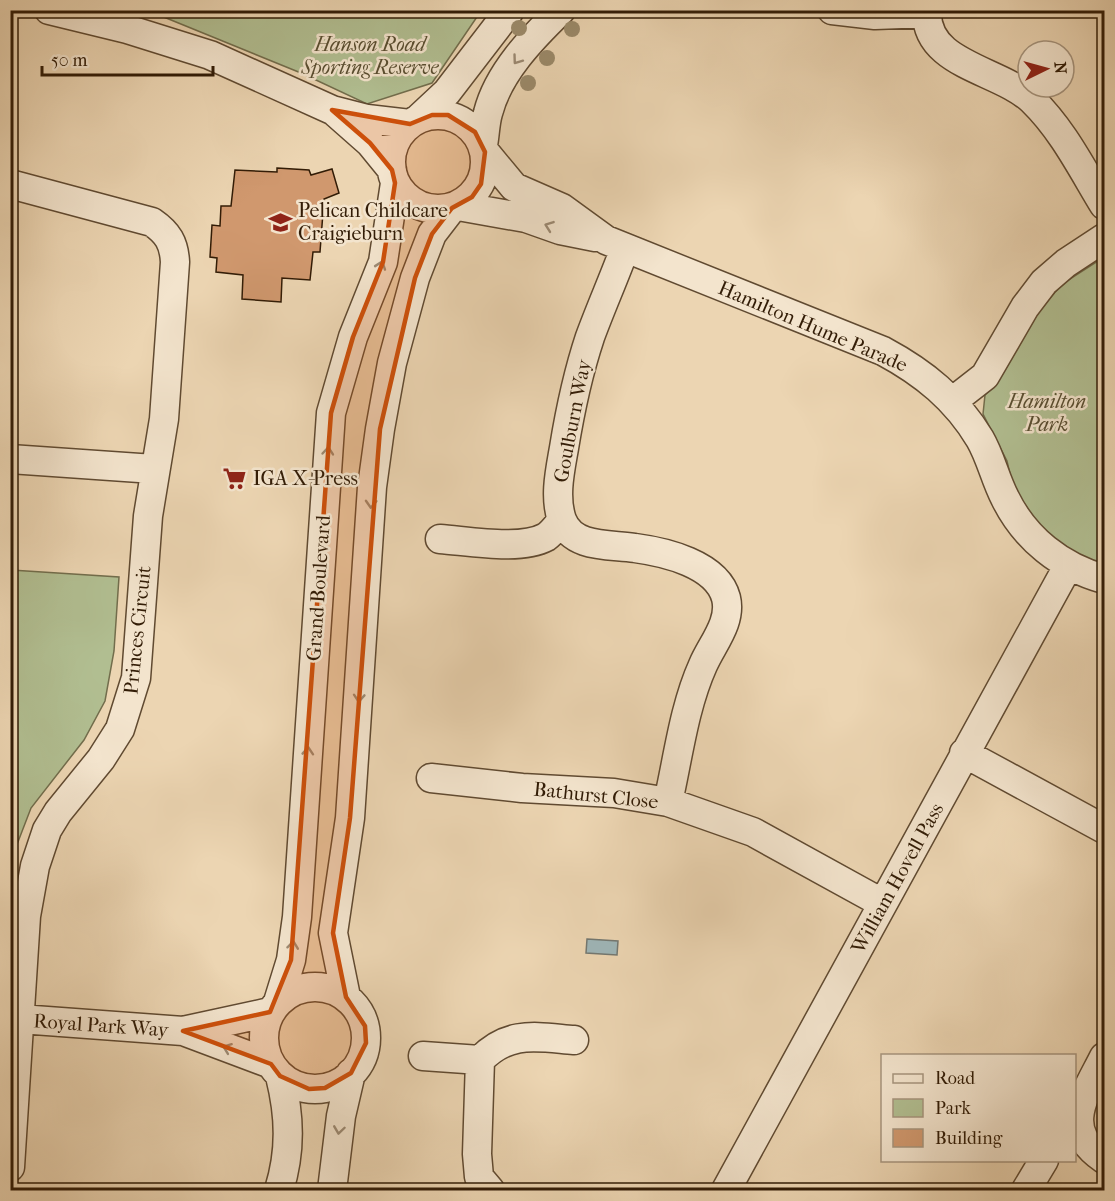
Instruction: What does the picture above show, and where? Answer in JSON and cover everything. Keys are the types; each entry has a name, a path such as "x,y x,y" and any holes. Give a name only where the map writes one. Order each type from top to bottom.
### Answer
{"street":[{"path":"49,10 127,29 210,55 332,110 367,119 414,122 432,115 448,115 463,121 475,132 484,149"},
{"path":"394,176 394,144 447,92 510,10"},
{"path":"346,997 333,933 350,818 372,487 392,363 415,278 432,234 455,207 472,197 481,184 486,168 484,149 488,113 507,74 528,45 561,10"},
{"path":"849,12 927,12 931,34 942,50 999,77 1021,91 1051,121 1104,205"},
{"path":"332,110 370,143 394,176 403,194 426,208 455,207"},
{"name":"Hamilton Hume Parade","path":"484,149 514,187 561,208 615,244"},
{"name":"Grand Boulevard","path":"274,1007 291,960 297,917 331,413 353,337 383,261 394,176"},
{"name":"Princes Circuit","path":"10,184 134,215 152,222 168,235 175,252 164,419 148,516 138,658 132,696 113,741 58,812 40,848 26,916 10,1167"},
{"name":"Hamilton Hume Parade","path":"455,207 526,218 560,230 615,244 884,351 930,380 953,401 985,447 1004,496 1029,534 1068,566 1104,579"},
{"path":"953,401 985,376 1020,315 1044,282 1066,262 1104,238"},
{"name":"Goulburn Way","path":"562,520 558,492 559,473 572,402 615,244"},
{"path":"10,459 154,469"},
{"path":"440,539 514,544 533,542 547,536 562,520 571,533 584,540 664,554 704,571 719,583 727,610 724,625 702,667 668,802"},
{"name":"William Hovell Pass","path":"726,1191 1068,566"},
{"path":"964,753 1104,829"},
{"name":"Bathurst Close","path":"431,778 522,788 614,793 668,802 753,832 882,903"},
{"path":"276,1070 294,1085 309,1089 325,1088 339,1083 351,1073 361,1059 365,1034 358,1010 346,997 319,986 304,987 290,993 274,1007 263,1038 276,1070 288,1116 289,1145 279,1191"},
{"name":"Royal Park Way","path":"183,1031 274,1007"},
{"name":"Royal Park Way","path":"20,1019 183,1031 276,1070"},
{"path":"490,1191 479,1177 477,1154 480,1060 489,1051 510,1039 524,1036 574,1040"},
{"path":"423,1056 480,1060"},
{"path":"1104,1057 1080,1109 1078,1124 1078,1140 1104,1159"},
{"path":"332,1191 341,1116 351,1073"},
{"path":"1026,1191 1043,1162"}],"highlighted area":[{"path":"332,110 410,124 432,115 448,115 475,132 485,152 481,184 472,197 452,208 432,234 415,278 380,429 350,818 333,933 346,997 365,1026 366,1043 351,1073 325,1088 309,1089 280,1076 271,1064 183,1031 270,1012 291,960 331,413 353,337 383,262 395,183 392,170 370,143"}],"green space":[{"name":"Hanson Road Sporting Reserve","path":"481,10 432,83 367,104 301,73 149,11"},
{"name":"Hamilton Park","path":"1104,257 1104,565 1087,562 1059,544 1038,524 1013,487 1007,461 983,414 985,395 1002,375 1039,311 1062,284"},
{"path":"11,570 119,577 114,651 105,701 84,740 31,808 11,860"}],"water":[{"path":"587,939 618,941 617,955 586,953"}],"building":[{"path":"277,168 309,170 311,175 332,169 339,193 324,199 320,252 313,252 310,280 282,278 281,302 242,299 243,275 216,272 217,258 210,257 212,225 220,226 221,206 231,206 235,170 277,172"}],"place":[{"name":"Pelican Childcare Craigieburn","path":"280,222"},
{"name":"IGA X-Press","path":"235,478"}]}
